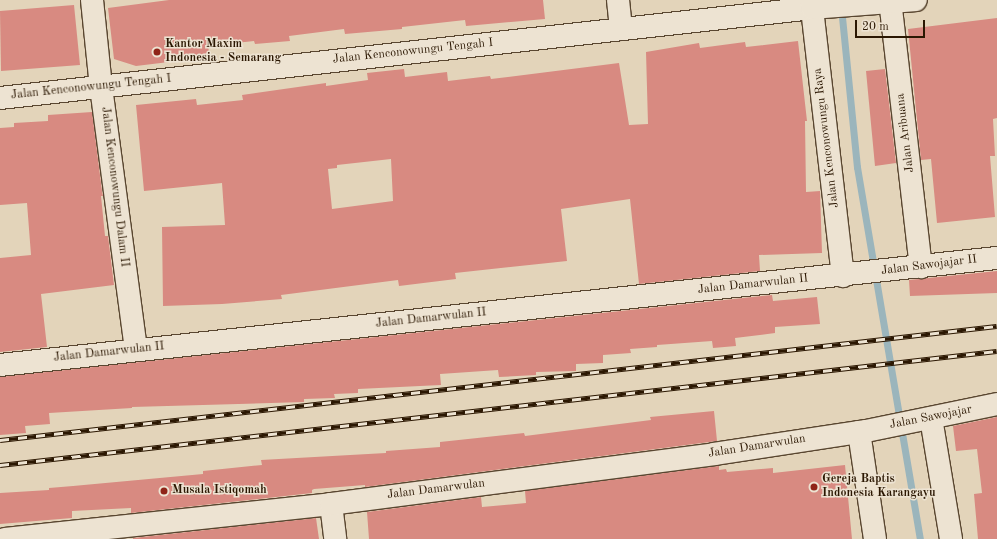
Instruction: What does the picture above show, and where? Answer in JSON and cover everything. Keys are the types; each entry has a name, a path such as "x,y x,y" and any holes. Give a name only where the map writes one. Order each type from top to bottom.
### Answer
{"street":[{"name":"Jalan Kenconowungu Dalam II","path":"92,0 101,87 136,350"},
{"path":"618,0 621,29"},
{"name":"Jalan Kenconowungu Tengah I","path":"0,98 621,29 816,5 862,4 916,0"},
{"name":"Jalan Aribuana","path":"890,1 921,267"},
{"name":"Jalan Kenconowungu Raya","path":"816,5 852,275"},
{"name":"Jalan Sawojajar II","path":"852,275 997,258"},
{"name":"Jalan Damarwulan II","path":"0,365 852,275"},
{"name":"Jalan Sawojajar","path":"862,431 997,404"},
{"path":"926,419 951,539"},
{"path":"862,431 875,539"},
{"name":"Jalan Damarwulan","path":"5,539 331,504 714,454 862,431"},
{"path":"331,504 335,539"}],"building":[{"path":"169,0 543,0 545,19 466,26 465,20 402,27 402,29 345,34 344,29 289,36 290,41 255,44 254,41 208,46 210,57 136,66 114,59 108,8"},
{"path":"74,5 80,65 1,71 0,11"},
{"path":"997,18 997,118 993,119 995,156 990,156 995,217 937,223 931,159 921,160 908,29"},
{"path":"798,41 807,121 805,121 806,192 820,191 822,253 759,255 760,271 639,284 630,199 561,209 567,261 455,273 456,279 399,286 398,280 281,295 282,299 222,304 163,306 162,227 225,225 222,183 144,191 136,105 196,99 197,105 243,100 242,95 326,83 326,86 368,80 367,73 404,69 405,77 447,72 448,81 490,76 491,79 619,63 629,125 648,124 646,52 699,43 700,48 745,42 746,47","holes":["391,159 393,201 332,209 328,169 337,168 337,165"]},
{"path":"885,69 896,163 875,166 866,71"},
{"path":"92,112 103,196 101,196 105,236 108,236 114,285 41,294 47,347 0,352 0,258 31,255 27,203 0,205 0,128 14,127 14,123 48,121 48,115"},
{"path":"997,271 997,293 910,296 909,280"},
{"path":"772,295 773,301 817,297 820,324 775,327 775,333 735,338 736,346 713,348 712,341 657,345 657,347 630,349 631,353 603,355 603,363 576,364 576,371 536,372 536,375 499,377 498,370 440,374 441,385 358,389 358,393 334,394 335,398 304,399 304,402 132,407 49,413 50,424 25,426 26,433 0,435 0,377"},
{"path":"714,411 717,441 365,487 365,485 314,489 312,490 312,493 131,513 131,508 72,511 72,518 0,524 0,493 49,490 49,488 203,474 203,471 262,465 261,460 386,453 386,451 440,447 440,442 524,433 525,436 651,420 650,417"},
{"path":"997,417 997,539 978,539 974,494 982,493 977,449 956,451 953,426"},
{"path":"845,465 852,539 369,539 367,512 481,497 482,507 526,503 525,491 719,466 719,470 726,469 727,472 773,468 773,473"},
{"path":"316,518 319,539 133,539 133,538"}],"waterway":[{"path":"841,7 857,167 920,539"}],"railway":[{"path":"0,440 997,326"},
{"path":"0,465 997,351"}],"place":[{"name":"Kantor Maxim Indonesia - Semarang","path":"157,52"},
{"name":"Gereja Baptis Indonesia Karangayu","path":"814,487"},
{"name":"Musala Istiqomah","path":"164,491"}]}
